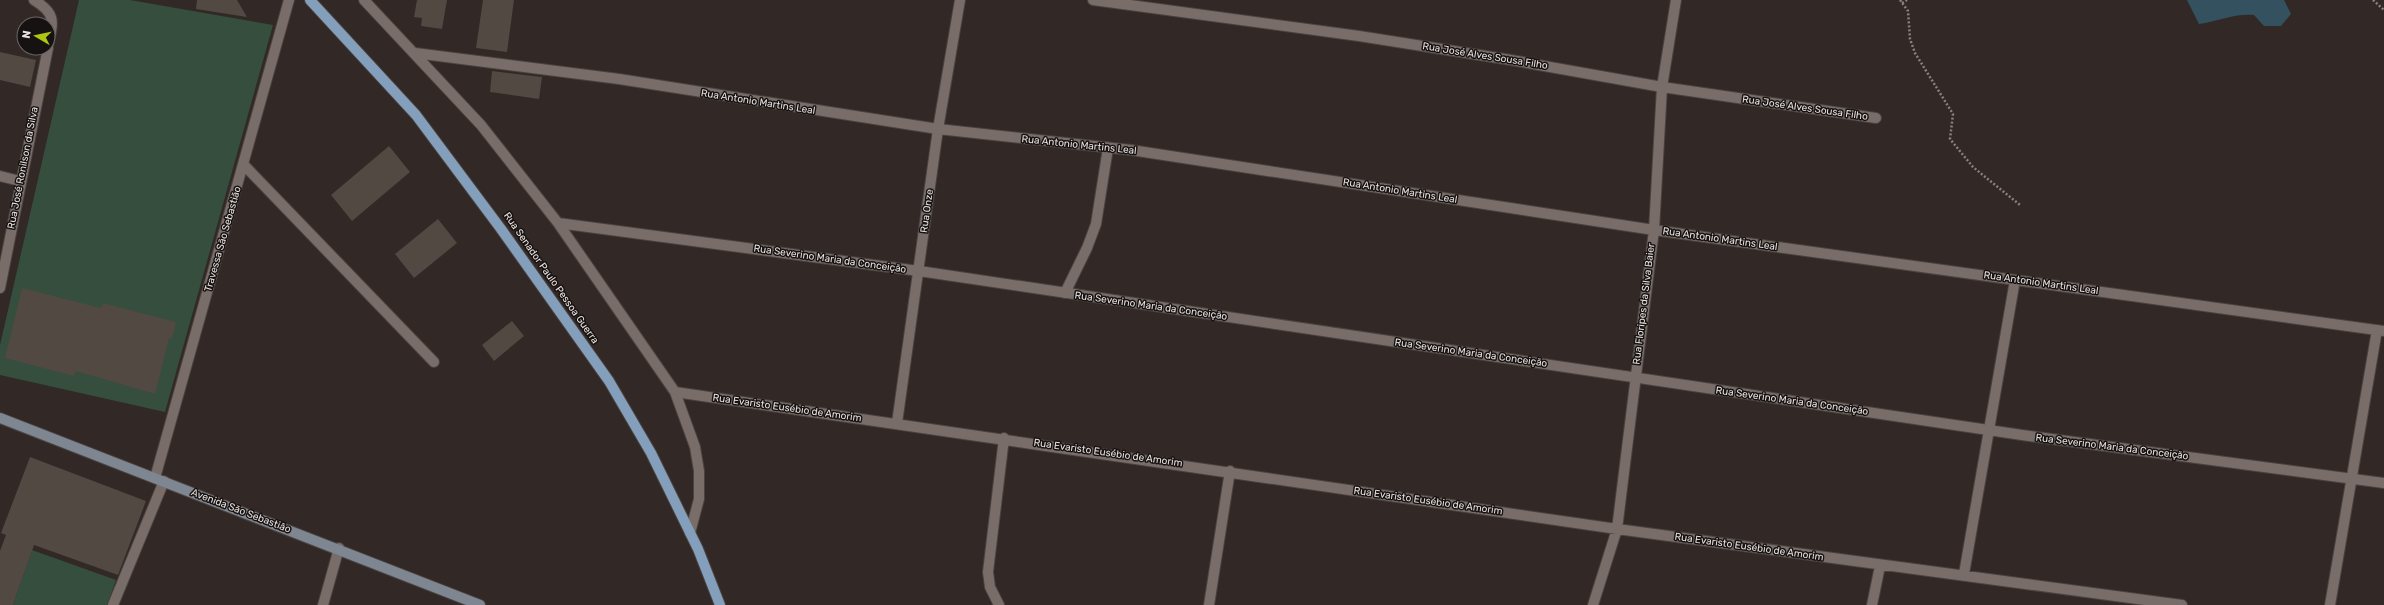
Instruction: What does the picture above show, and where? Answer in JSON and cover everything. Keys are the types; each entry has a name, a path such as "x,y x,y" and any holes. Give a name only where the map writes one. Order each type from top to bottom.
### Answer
{"main road":[{"name":"Rua Senador Paulo Pessoa Guerra","path":"310,0 416,115 501,229 609,381 651,453 690,533 720,605"},
{"name":"Avenida São Sebastião","path":"1,421 159,479 339,548 480,605"}],"street":[{"name":"Rua José Ronilson da Silva","path":"34,0 48,9 51,16"},
{"name":"Travessa São Sebastião","path":"113,605 159,479 289,0"},
{"path":"364,0 481,125 558,223 675,392 695,446 699,471 698,499 690,533"},
{"name":"Rua Onze","path":"897,423 938,129 960,0"},
{"name":"Rua José Alves Sousa Filho","path":"1093,0 1140,3 1382,40 1662,87 1876,118"},
{"name":"Rua Floripes da Silva Baier","path":"1593,605 1617,529 1654,230 1662,87 1676,0"},
{"name":"Rua Antonio Martins Leal","path":"415,53 618,79 938,129 1108,148 1654,230 2380,330"},
{"name":"Rua José Ronilson da Silva","path":"0,288 46,56"},
{"path":"1065,293 1087,248 1096,224 1108,148"},
{"path":"244,164 434,362"},
{"path":"0,176 20,182"},
{"name":"Rua Severino Maria da Conceição","path":"558,223 919,271 1635,378 1988,429 2384,483"},
{"path":"1964,574 2015,280"},
{"path":"2330,605 2351,478 2380,330"},
{"name":"Rua Evaristo Eusébio de Amorim","path":"675,392 1004,438 1617,529 1880,566 1964,574 2182,605"},
{"path":"999,605 990,588 988,572 1004,438"},
{"path":"1209,605 1230,471"},
{"path":"323,605 339,548"},
{"path":"1872,605 1880,566"}],"path":[{"path":"1907,0 1901,1 1908,11 1910,39 1915,53 1952,114 1950,139 1973,167 2020,205"},
{"path":"2373,0 2384,10"}],"green space":[{"path":"79,0 130,0 273,25 165,412 0,375 0,345"},
{"path":"32,550 116,580 107,605 13,605"}],"water":[{"path":"2187,0 2284,0 2291,14 2281,26 2264,26 2254,15 2234,16 2199,24"}],"building":[{"path":"197,0 237,0 247,17 196,9"},
{"path":"417,0 447,0 442,29 421,26 422,18 414,17"},
{"path":"483,0 514,0 507,52 476,48"},
{"path":"0,52 36,60 30,87 0,80"},
{"path":"492,71 542,77 539,99 490,92"},
{"path":"389,146 410,172 352,221 331,195"},
{"path":"438,219 457,243 414,278 395,254"},
{"path":"22,288 101,308 103,303 176,322 172,339 169,338 155,394 76,371 74,376 5,358"},
{"path":"512,321 524,336 494,361 482,345"},
{"path":"30,457 146,501 118,575 34,545 13,605 0,605 0,551 6,535 1,533"}]}
